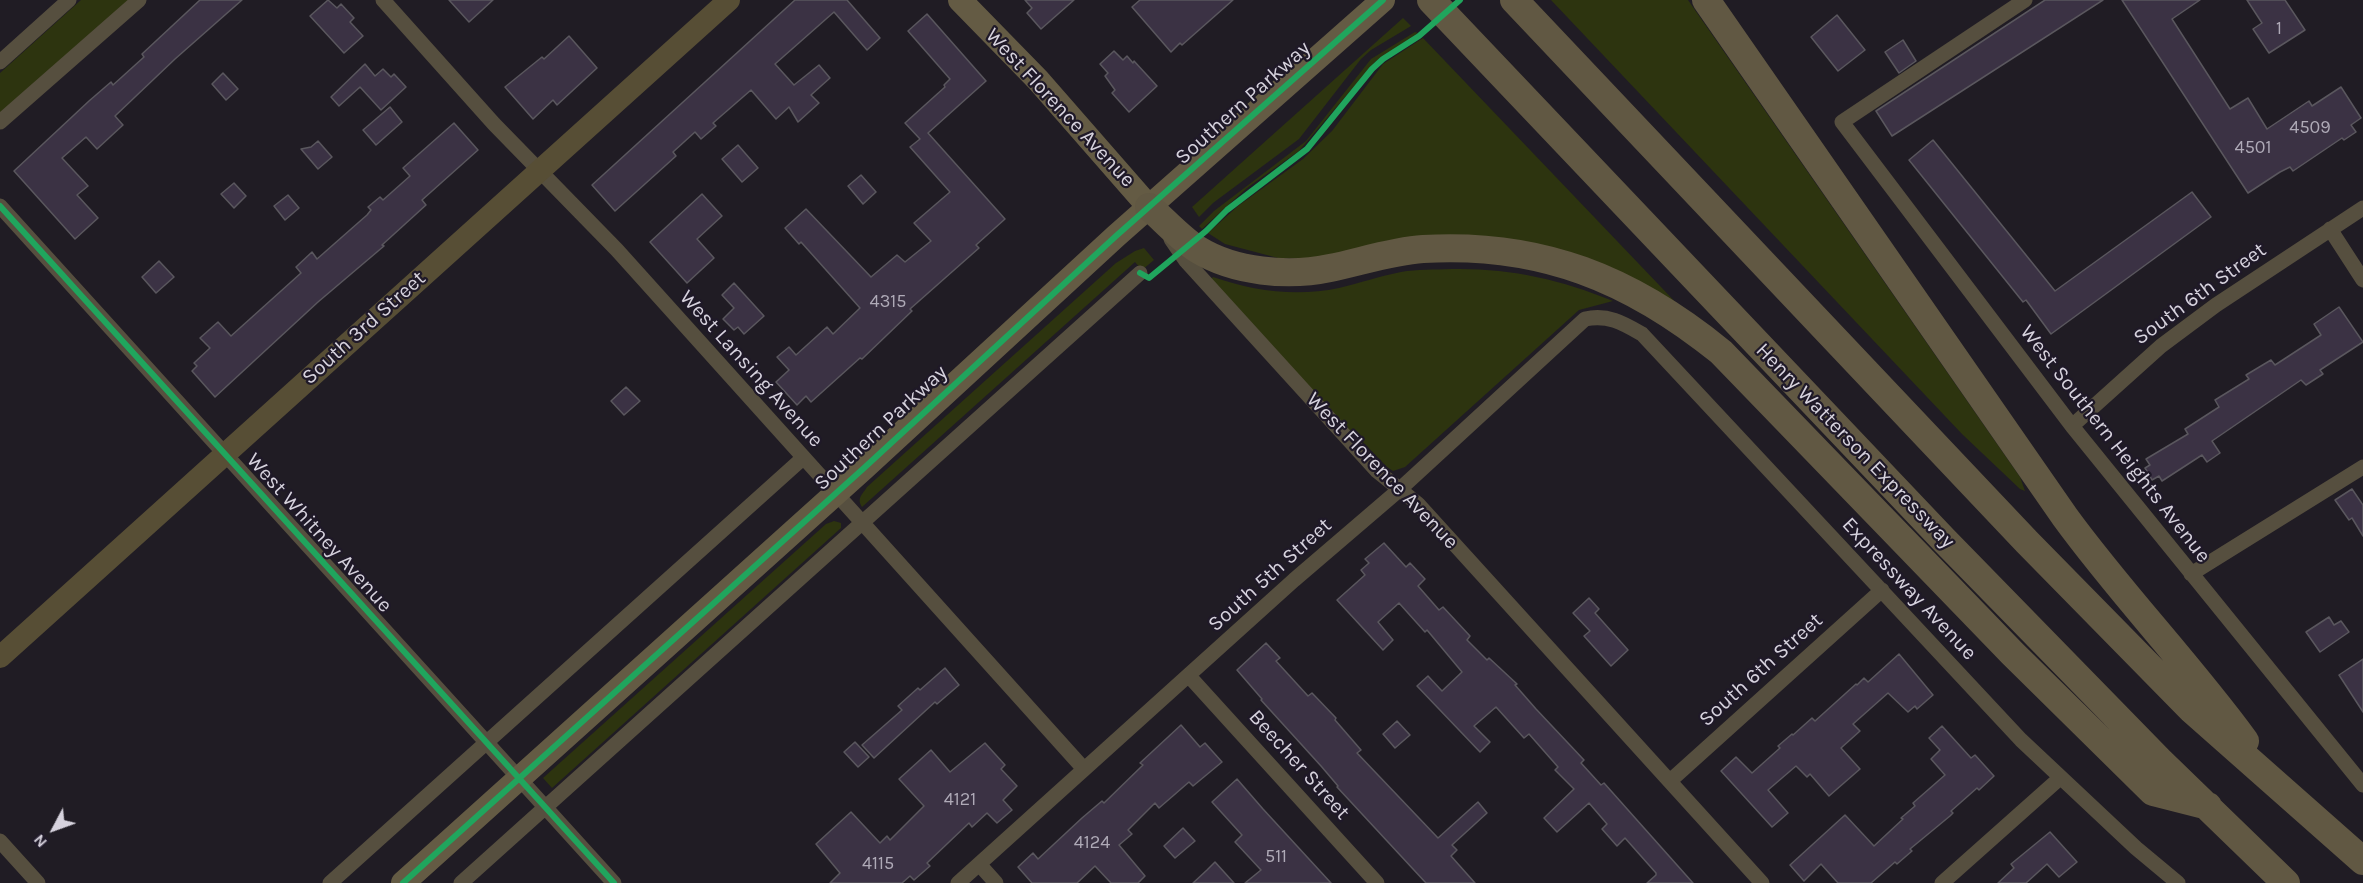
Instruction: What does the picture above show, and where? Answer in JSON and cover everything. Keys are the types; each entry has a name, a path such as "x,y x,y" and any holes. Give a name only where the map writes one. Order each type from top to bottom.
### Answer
{"highway":[{"name":"Henry Watterson Expressway","path":"1431,0 1936,531 2158,760 2286,883"},
{"path":"1514,0 2027,542 2191,709 2363,861"},
{"path":"1706,0 2077,533 2134,606 2209,692 2278,786"},
{"path":"1149,207 1197,249 1242,267 1270,271 1314,271 1422,249 1475,249 1538,256 1603,277 1638,295 1693,329 1721,352 2012,654 2153,792 2208,806"}],"main road":[{"name":"South 3rd Street","path":"0,657 729,0"},
{"name":"West Florence Avenue","path":"960,0 1032,74 1149,207"},
{"name":"Southern Parkway","path":"403,883 835,494 1149,207 1383,0"}],"street":[{"path":"0,62 69,0"},
{"path":"0,122 139,0"},
{"name":"West Lansing Avenue","path":"383,0 494,124 617,250 1084,769"},
{"name":"West Southern Heights Avenue","path":"2025,0 1842,122 2072,426 2363,785"},
{"name":"West Whitney Avenue","path":"0,206 614,883"},
{"name":"West Florence Avenue","path":"1149,207 1186,261 1377,471 1418,504 1762,883"},
{"name":"South 6th Street","path":"2072,426 2170,339 2216,305 2363,208"},
{"path":"2330,229 2363,280"},
{"path":"461,883 1140,273"},
{"name":"South 5th Street","path":"958,883 1294,580 1399,490 1585,319 1596,316 1616,319"},
{"name":"Expressway Avenue","path":"1616,319 1642,334 2021,740 2060,778 2178,883"},
{"path":"330,883 803,458"},
{"path":"2191,574 2320,496 2363,467"},
{"name":"South 6th Street","path":"1670,781 1882,590"},
{"name":"Beecher Street","path":"1189,676 1377,883"},
{"path":"1942,883 2060,778"},
{"path":"0,841 38,883"},
{"path":"979,864 996,883"}],"green space":[{"path":"81,0 130,0 0,117 0,73"},
{"path":"1551,0 1688,0 2020,477 2025,491 2020,489 1962,434"},
{"path":"1403,18 1411,26 1371,50 1361,59 1299,139 1213,203 1199,217 1192,207"},
{"path":"1415,32 1418,33 1375,62 1299,151 1247,188 1202,229 1199,226 1214,211 1306,141 1371,59"},
{"path":"1423,38 1682,309 1597,264 1278,258 1225,244 1208,233 1238,206 1303,159 1332,131 1383,64"},
{"path":"1144,248 1154,260 1142,270 1135,262 862,507 860,499 867,487 1116,263"},
{"path":"1452,269 1494,270 1534,276 1613,301 1579,310 1405,467 1393,471 1363,442 1360,444 1211,279 1213,277 1259,289 1307,292 1339,288 1401,272"},
{"path":"834,521 841,523 841,528 552,788 543,778 826,524"}],"building":[{"path":"200,0 242,0 115,116 123,125 97,149 86,137 62,158 88,186 77,195 98,218 75,239 14,171 89,101 111,82 113,85 144,57 142,54"},
{"path":"328,0 337,8 341,4 354,18 350,22 363,36 344,53 310,16"},
{"path":"449,0 493,0 469,22"},
{"path":"795,0 847,0 880,38 867,50 834,12 775,64 794,85 819,65 830,78 811,95 819,103 798,122 789,107 776,119 751,90 713,123 716,126 701,139 695,132 673,152 676,156 615,211 592,185"},
{"path":"1025,0 1074,0 1041,29 1027,13 1032,8"},
{"path":"1140,0 1233,0 1171,52 1132,7"},
{"path":"2045,0 2103,0 1892,136 1876,111"},
{"path":"2122,0 2200,0 2172,19 2230,109 2248,98 2267,129 2309,101 2312,106 2341,87 2361,118 2351,125 2356,132 2344,140 2342,138 2293,171 2290,167 2248,193"},
{"path":"2247,0 2285,0 2305,30 2269,53 2253,29 2262,23"},
{"path":"927,14 986,81 928,133 1005,219 976,245 979,248 910,309 912,311 862,359 860,358 811,402 806,396 797,405 776,382 789,370 777,357 789,347 796,355 827,327 833,334 860,308 801,242 799,244 785,228 806,209 871,277 897,255 905,262 931,241 914,223 950,192 910,147 920,139 905,123 945,87 944,85 950,79 908,31"},
{"path":"1837,15 1865,50 1838,71 1811,37"},
{"path":"569,36 597,68 557,105 553,100 533,119 505,87 542,57 544,59"},
{"path":"1903,40 1916,61 1899,73 1885,52"},
{"path":"1114,51 1123,60 1127,56 1133,63 1134,61 1157,86 1129,112 1112,93 1115,90 1105,76 1108,73 1100,64"},
{"path":"365,64 375,76 383,69 391,77 394,74 406,87 381,110 360,87 339,106 331,97"},
{"path":"223,73 238,89 226,100 212,84"},
{"path":"390,107 402,122 376,145 363,130"},
{"path":"454,123 478,150 422,200 426,205 382,245 384,246 318,302 215,397 192,371 197,366 194,363 210,348 200,338 218,322 231,336 301,273 296,267 312,252 317,259 367,215 371,210 368,207 380,197 383,200 410,176 403,168"},
{"path":"1933,140 2055,291 2192,192 2211,217 2051,334 2026,300 2023,302 1909,160"},
{"path":"318,141 332,157 318,169 301,149 311,147"},
{"path":"738,145 758,168 742,182 722,159"},
{"path":"861,175 876,192 863,204 848,186"},
{"path":"234,183 246,196 234,208 221,194"},
{"path":"702,194 722,216 697,239 714,258 687,283 650,242"},
{"path":"288,195 299,208 285,220 274,206"},
{"path":"159,261 174,277 156,293 142,277"},
{"path":"734,283 764,316 744,334 738,327 734,330 723,319 734,308 722,295"},
{"path":"2339,307 2363,342 2320,370 2323,374 2306,385 2301,380 2212,441 2220,453 2207,462 2202,455 2162,481 2159,476 2152,480 2145,468 2150,465 2146,459 2188,434 2185,429 2219,407 2215,400 2249,379 2246,375 2271,360 2275,365 2321,335 2314,324"},
{"path":"626,387 640,401 624,415 611,401"},
{"path":"2352,489 2363,505 2363,536 2352,518 2349,520 2335,500"},
{"path":"1384,543 1406,567 1410,563 1425,579 1418,586 1439,610 1443,607 1470,636 1467,640 1487,660 1489,658 1517,684 1515,685 1536,709 1584,760 1581,763 1601,785 1604,783 1693,883 1647,883 1656,873 1625,838 1617,846 1602,829 1607,824 1589,803 1557,832 1544,818 1574,789 1555,770 1558,767 1529,734 1524,738 1496,707 1474,726 1490,742 1480,752 1417,686 1428,676 1442,691 1462,672 1427,630 1425,632 1399,603 1378,622 1393,640 1383,650 1337,600 1365,575 1361,570 1369,563 1365,559"},
{"path":"1589,598 1599,609 1595,613 1628,650 1611,666 1584,636 1590,631 1573,613"},
{"path":"2329,617 2334,625 2341,621 2349,632 2320,652 2306,632"},
{"path":"1266,643 1280,658 1276,661 1308,696 1312,693 1336,718 1335,720 1361,750 1357,753 1438,838 1478,802 1487,813 1452,845 1457,850 1451,856 1475,883 1426,883 1337,787 1261,700 1237,670"},
{"path":"1899,654 1933,695 1917,709 1915,706 1908,712 1888,693 1853,724 1860,731 1841,748 1860,769 1829,796 1810,774 1807,777 1796,766 1768,790 1788,813 1772,827 1721,771 1736,757 1752,773 1792,734 1812,718 1815,721 1864,678 1868,682"},
{"path":"2363,659 2363,712 2339,675"},
{"path":"945,668 959,685 937,704 935,702 874,758 862,745 902,710 898,706"},
{"path":"1397,721 1410,735 1395,748 1383,734"},
{"path":"1181,725 1200,747 1205,743 1222,762 1193,786 1189,782 1159,808 1155,803 1128,830 1132,834 1119,845 1145,876 1138,883 1111,883 1095,866 1077,883 1032,883 1018,867 1033,853 1038,859 1102,801 1104,803 1143,765 1140,763"},
{"path":"1942,726 1971,758 1975,755 1994,776 1951,811 1953,813 1950,816 1910,849 1912,851 1871,883 1838,883 1821,864 1804,881 1790,865 1845,815 1874,846 1915,806 1913,803 1945,775 1931,759 1940,750 1929,738"},
{"path":"855,742 869,757 858,767 844,752"},
{"path":"985,743 1005,765 1001,769 1017,786 1003,800 1012,810 997,823 987,813 972,827 969,823 927,863 930,866 914,880 910,876 902,883 830,883 840,873 816,844 851,812 880,843 887,836 890,840 924,806 899,779 931,750 950,772"},
{"path":"1237,779 1331,883 1245,883 1261,870 1235,842 1242,835 1212,802"},
{"path":"1183,828 1195,841 1175,858 1164,846"},
{"path":"2050,832 2077,862 2059,877 2047,864 2026,883 1998,883 2014,868 2011,864"},
{"path":"1215,862 1234,883 1193,883 1207,870"}],"cycle path":[{"path":"403,883 864,468 1116,236 1383,0"},
{"path":"1140,273 1149,278 1206,231 1227,210 1307,149 1372,69 1383,59 1419,36 1460,0"},
{"path":"0,206 614,883"}]}
